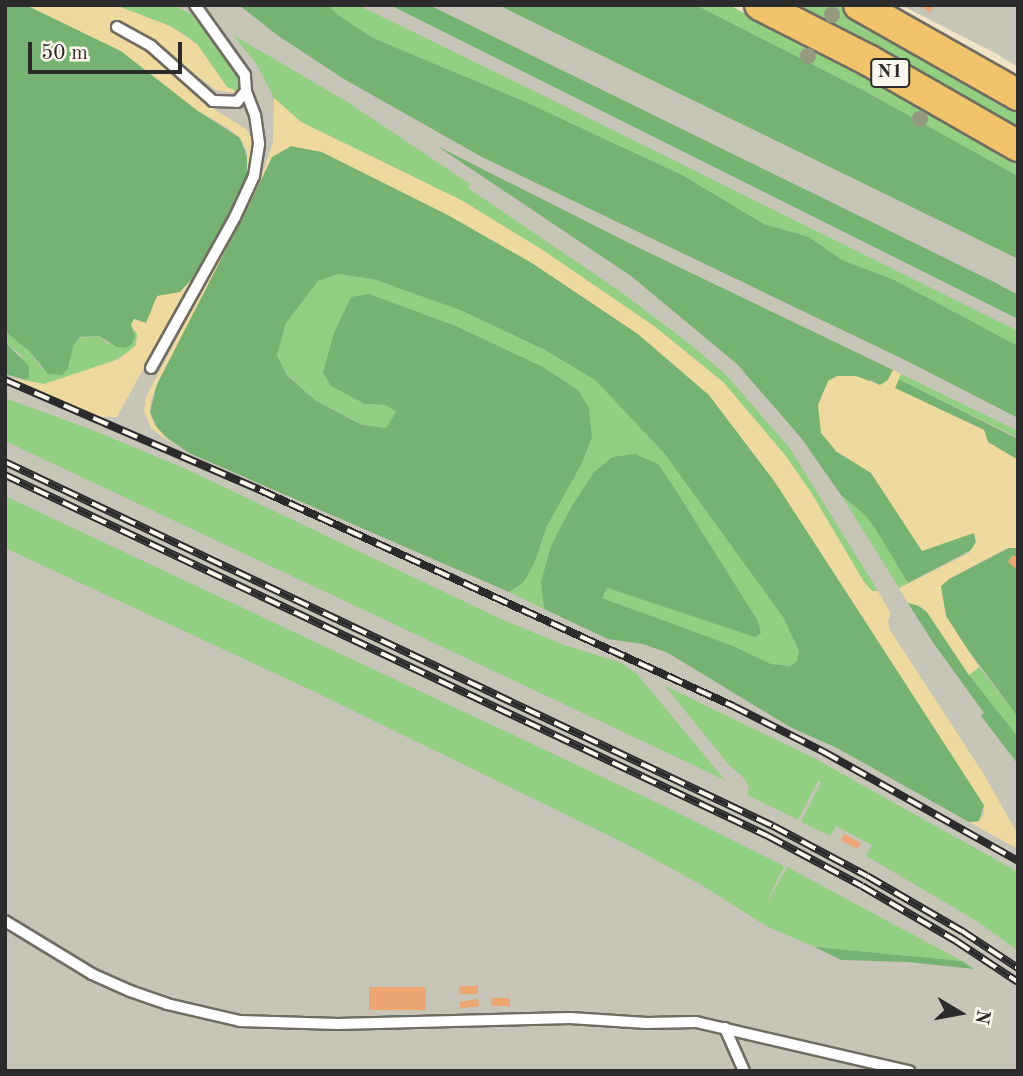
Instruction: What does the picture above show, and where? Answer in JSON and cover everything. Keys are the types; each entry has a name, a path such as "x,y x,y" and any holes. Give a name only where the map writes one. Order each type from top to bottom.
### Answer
{"main road":[{"name":"N1","path":"760,5 868,60 1018,146"},
{"name":"N1","path":"859,5 1018,95"}],"lane":[{"path":"151,368 235,217 254,176 259,143 255,114 246,91 244,75 195,5"},
{"path":"117,27 151,46 213,101 237,102 246,91"},
{"path":"5,921 92,974 130,991 167,1004 240,1021 338,1024 570,1018 647,1024 696,1022 909,1071"},
{"path":"725,1028 744,1071"}],"shaded area":[{"path":"5,5 498,5 1018,259 1018,1071 5,1071"},
{"path":"901,5 1018,5 1018,67 995,53"}],"green space":[{"path":"5,5 26,5 121,51 198,111 240,138 249,162 247,175 230,214 193,278 180,292 168,296 146,323 135,319 131,325 135,337 132,344 126,348 117,347 99,336 80,337 73,346 68,369 62,375 48,374 29,351 5,331"},
{"path":"115,5 173,5 191,14 230,62 239,76 240,86 236,91 227,87 197,44 185,35 170,26"},
{"path":"239,5 328,5 338,15 373,38 519,99 684,176 764,224 809,237 842,260 894,280 1018,346 1018,418 907,361 480,156 344,79 277,35"},
{"path":"328,5 358,5 522,85 1018,331 1018,346 894,280 842,260 809,237 764,224 684,176 519,99 373,38 338,15"},
{"path":"390,5 429,5 996,283 1018,295 1018,319"},
{"path":"498,5 696,5 865,91 1018,176 1018,259"},
{"path":"696,5 729,5 871,79 1018,163 1018,176 865,91"},
{"path":"784,5 838,5 981,84 1018,105 1018,135"},
{"path":"233,35 346,101 470,184 468,188 621,292 726,375 789,447 878,591 872,591 864,582 812,494 785,455 723,382 654,326 541,249 461,200 301,122 274,98 256,63"},
{"path":"291,146 322,152 448,215 532,263 638,334 709,395 775,482 955,758 984,805 979,821 969,822 837,748 790,727 668,653 643,644 608,639 544,609 541,582 551,546 570,509 594,472 612,457 635,454 658,464 758,621 761,633 755,637 607,588 602,598 733,646 771,664 790,666 797,661 799,651 783,617 664,453 595,380 545,350 460,310 373,279 338,274 318,281 286,323 277,355 287,375 316,401 362,425 386,428 396,412 386,405 365,404 331,386 323,373 334,333 351,297 369,294 456,326 543,367 578,390 589,408 592,438 581,465 547,526 534,564 523,583 509,592 189,453 159,432 150,412 157,384 272,157"},
{"path":"437,146 629,243 893,370 888,380 880,385 870,380 835,451 974,533 976,542 973,549 908,583 865,515 841,495 802,439 737,364 631,276"},
{"path":"337,274 373,279 460,310 545,350 595,380 664,453 783,617 799,651 797,661 790,666 771,664 732,646 602,598 606,588 754,636 760,633 758,621 675,489 542,602 544,609 509,592 523,583 534,564 547,526 581,465 592,438 543,367 456,326 369,295 323,373 331,386 365,404 386,405 396,412 386,429 363,425 316,401 287,374 277,355 286,323 318,281"},
{"path":"131,325 138,334 134,349 107,364 44,384 19,379 26,380 22,356 5,342 5,331 29,351 41,368 54,375 61,375 68,369 73,346 80,338 99,336 108,344 134,332"},
{"path":"5,342 29,366 29,377 26,380 5,374"},
{"path":"901,374 1018,431 1016,437 898,379"},
{"path":"898,379 1018,439 1018,460 988,442 984,430 894,388"},
{"path":"5,398 95,431 186,469 501,619 564,645 622,663 637,674 725,780 5,441"},
{"path":"841,495 865,515 908,583 899,588"},
{"path":"5,496 664,806 784,866 764,909 787,867 962,961 815,947 766,926 700,884 628,845 315,692 5,548"},
{"path":"1013,546 1018,548 1018,717 954,631 946,616 940,593 941,586 949,579"},
{"path":"912,602 927,612 969,675 1018,737 1018,764 981,716 984,713 908,603"},
{"path":"979,667 1018,717 1018,737 969,675"},
{"path":"665,686 814,758 1018,872 1018,951 977,921 866,856 872,845 836,826 830,836 801,822 821,782 818,781 798,820 747,795 749,788 745,779 729,765"},
{"path":"815,947 962,961 974,969 908,962 841,960"}],"sand":[{"path":"26,5 115,5 170,26 197,44 227,87 236,91 234,93 216,90 140,32 122,23 116,31 147,51 204,103 246,129 254,141 247,175 247,151 240,138 228,128 198,111 121,51"},
{"path":"274,98 301,122 461,200 541,249 654,326 723,382 785,455 812,494 864,582 872,591 878,591 891,614 888,621 890,630 985,776 1018,835 1018,849 969,822 978,822 984,814 984,805 775,482 709,395 638,334 532,263 448,215 322,152 291,146 272,157 151,400 153,423 171,443 151,428 144,411 146,397 261,177 273,142"},
{"path":"193,278 117,417 96,417 5,377 44,384 119,359 136,345 137,334 131,325 134,319 146,323 157,296 180,292"},
{"path":"893,370 901,374 895,388 984,430 988,442 1018,460 1018,548 1007,548 941,586 946,616 979,667 969,675 927,612 920,606 908,603 899,588 969,553 976,542 974,533 922,551 871,473 836,451 821,433 818,405 828,381 837,376 856,376 880,385 888,380"}],"building":[{"path":"918,5 934,5 930,12"},
{"path":"1013,555 1018,558 1018,571 1008,562"},
{"path":"844,834 861,843 857,849 841,840"},
{"path":"459,986 478,986 478,994 459,994"},
{"path":"369,987 426,987 426,1010 369,1010"},
{"path":"491,998 510,998 510,1006 491,1006"},
{"path":"478,999 479,1006 460,1009 459,1002"}],"railway":[{"path":"5,380 260,490 733,706 824,752 1018,861"},
{"path":"5,462 773,826 962,931 1018,968"},
{"path":"5,475 768,836 862,886 956,941 1018,982"}]}
